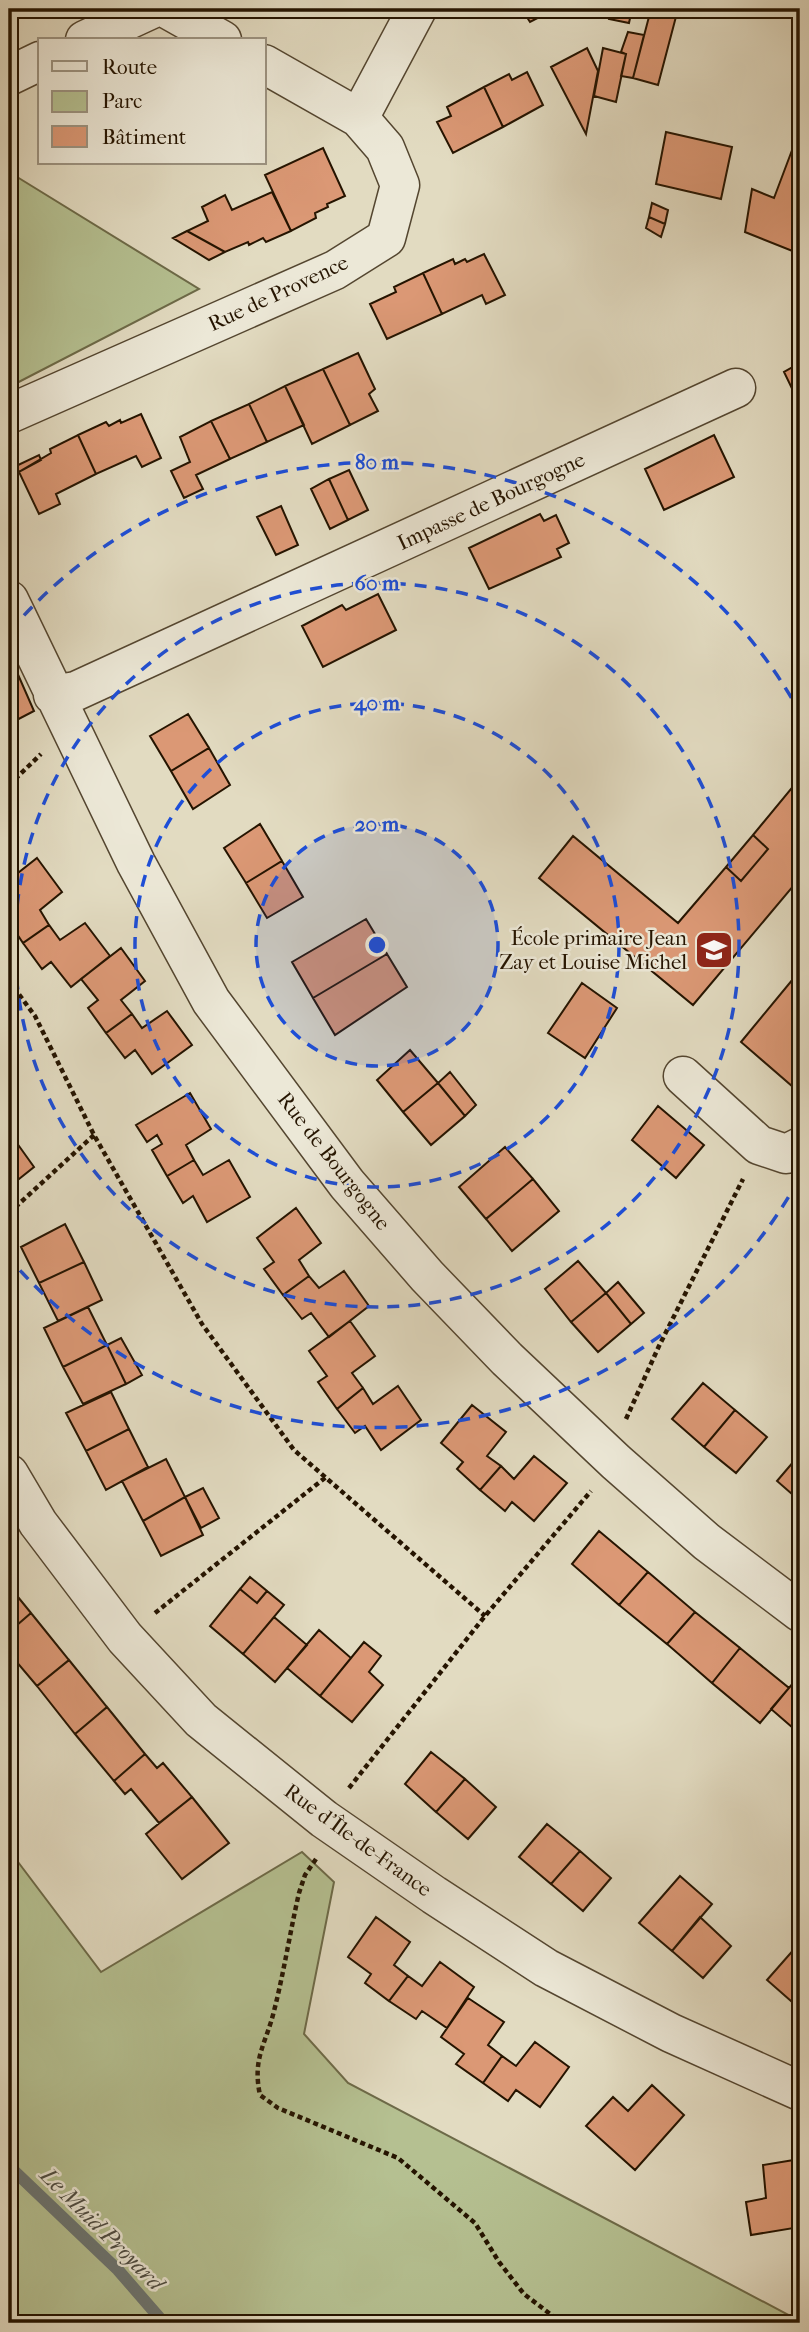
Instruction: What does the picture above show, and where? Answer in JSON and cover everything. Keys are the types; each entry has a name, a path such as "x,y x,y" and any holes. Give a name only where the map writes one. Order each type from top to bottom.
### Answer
{"street":[{"path":"89,38 152,9"},
{"path":"167,9 218,38"},
{"path":"359,118 417,9"},
{"path":"9,76 38,62"},
{"name":"Rue de Provence","path":"9,414 335,270 386,238 400,185 385,148 359,118 266,65"},
{"name":"Impasse de Bourgogne","path":"53,695 76,691 736,388"},
{"name":"Rue de Bourgogne","path":"9,600 136,863 211,1001 347,1184 427,1276 507,1359 616,1462 707,1542 800,1612"},
{"path":"683,1076 759,1145 786,1154 800,1147"},
{"name":"Rue d'Île-de-France","path":"9,1474 38,1522 125,1638 201,1720 331,1824 546,1968 671,2033 800,2091"}],"path":[{"path":"9,981 35,1016 94,1135 202,1324 294,1450 485,1616"},
{"path":"9,1213 94,1135"},
{"path":"562,2323 524,2294 499,2262 475,2222 398,2158 278,2108 260,2095 256,2076 258,2062 274,2011 299,1893 305,1875 331,1824 485,1616 628,1449 620,1431 759,1145"},
{"path":"125,1638 326,1477"}],"green space":[{"path":"9,172 199,289 9,387"},
{"path":"9,1850 101,1972 302,1852 334,1882 304,2034 348,2083 800,2323 9,2323"}],"building":[{"path":"555,9 530,22 523,11"},
{"path":"611,9 632,9 629,23 609,19"},
{"path":"651,9 678,9 658,85 633,78"},
{"path":"628,32 644,35 633,78 621,76 626,54 621,52"},
{"path":"587,48 598,71 586,134 551,67"},
{"path":"603,48 626,54 616,102 594,96"},
{"path":"527,72 543,105 503,127 484,87 509,74 512,80"},
{"path":"484,87 503,127 453,153 437,122 451,116 447,107"},
{"path":"800,129 800,254 745,232 752,189 774,198"},
{"path":"666,132 732,147 721,199 656,184"},
{"path":"323,148 345,196 327,204 328,207 315,213 316,218 291,231 265,175"},
{"path":"272,192 291,231 266,242 263,238 225,252 187,231 208,221 202,207 225,195 232,210"},
{"path":"652,203 668,210 665,224 649,217"},
{"path":"649,217 665,224 661,237 646,228"},
{"path":"187,231 225,252 209,260 173,238"},
{"path":"484,254 505,295 486,304 482,295 442,314 423,273 453,259 455,264"},
{"path":"423,273 442,314 387,339 370,304 396,292 394,287"},
{"path":"358,353 375,389 369,394 378,411 350,425 323,369"},
{"path":"800,363 800,405 784,372"},
{"path":"323,369 350,425 312,444 285,386"},
{"path":"285,386 304,425 267,442 249,404"},
{"path":"249,404 267,442 230,459 211,421"},
{"path":"141,414 161,458 142,467 136,456 96,474 78,435 106,422 109,426"},
{"path":"211,421 230,459 196,475 203,489 184,498 171,471 190,462 180,437"},
{"path":"78,435 96,474 56,494 60,504 39,514 19,472 51,453 50,449"},
{"path":"714,435 734,477 664,510 645,469"},
{"path":"39,455 41,460 19,472 16,466"},
{"path":"349,470 368,510 348,520 329,479"},
{"path":"329,479 348,520 330,529 311,489"},
{"path":"281,506 298,545 276,555 257,517"},
{"path":"540,514 544,521 556,515 569,543 557,549 561,557 489,589 469,548"},
{"path":"378,594 396,630 323,667 302,626 342,605 346,610"},
{"path":"9,654 34,711 9,724"},
{"path":"188,714 209,748 171,771 150,736"},
{"path":"209,748 230,785 193,809 171,771"},
{"path":"800,778 800,878 693,1005 539,878 573,836 678,923 726,867 741,881 768,849 753,835"},
{"path":"260,824 282,861 246,883 224,848"},
{"path":"753,835 768,849 741,881 726,867"},
{"path":"37,858 62,892 40,910 49,925 23,943 9,922 9,915 14,911 9,903 9,880"},
{"path":"282,861 303,897 267,918 246,883"},
{"path":"366,919 387,954 313,998 292,962"},
{"path":"85,923 110,956 71,987 51,962 42,969 23,943 49,925 60,940"},
{"path":"121,948 145,981 121,1000 132,1014 106,1033 88,1008 98,1000 81,979"},
{"path":"387,954 407,987 335,1035 313,998"},
{"path":"793,979 800,985 800,1093 741,1042"},
{"path":"582,983 617,1008 585,1058 548,1033"},
{"path":"167,1011 192,1045 152,1074 135,1050 125,1058 106,1033 132,1014 142,1028"},
{"path":"410,1050 438,1083 403,1112 377,1080"},
{"path":"450,1072 476,1105 465,1116 438,1083"},
{"path":"438,1083 465,1116 431,1145 403,1112"},
{"path":"190,1093 211,1129 186,1145 194,1160 167,1176 152,1150 162,1144 157,1135 147,1142 136,1125"},
{"path":"658,1106 704,1145 676,1178 632,1140"},
{"path":"9,1132 34,1167 9,1187"},
{"path":"505,1147 533,1179 486,1219 459,1187"},
{"path":"194,1160 203,1175 229,1160 250,1197 207,1222 193,1196 183,1203 167,1176"},
{"path":"533,1179 559,1211 512,1251 486,1219"},
{"path":"296,1208 321,1243 299,1260 309,1276 283,1295 264,1269 274,1262 257,1238"},
{"path":"65,1224 84,1262 39,1283 21,1247"},
{"path":"578,1261 606,1293 571,1322 545,1289"},
{"path":"84,1262 102,1300 58,1321 39,1283"},
{"path":"344,1271 369,1306 329,1337 311,1313 302,1319 283,1295 309,1276 319,1288"},
{"path":"618,1282 644,1313 631,1324 606,1293"},
{"path":"606,1293 631,1324 598,1352 571,1322"},
{"path":"88,1307 107,1345 63,1367 44,1328"},
{"path":"350,1321 375,1356 352,1373 363,1388 337,1409 318,1382 327,1376 309,1351"},
{"path":"121,1338 142,1375 126,1384 107,1345"},
{"path":"107,1345 126,1384 83,1404 63,1367"},
{"path":"703,1383 735,1410 704,1447 672,1419"},
{"path":"398,1386 421,1420 381,1450 365,1426 355,1433 337,1409 363,1388 373,1404"},
{"path":"111,1392 129,1429 86,1451 66,1413"},
{"path":"472,1405 506,1432 487,1456 501,1466 480,1490 457,1469 463,1462 441,1443"},
{"path":"735,1410 767,1437 736,1473 704,1447"},
{"path":"129,1429 148,1467 106,1490 86,1451"},
{"path":"800,1454 800,1501 777,1481"},
{"path":"534,1456 567,1483 534,1521 512,1502 505,1511 480,1490 501,1466 514,1479"},
{"path":"166,1459 185,1497 143,1521 122,1481"},
{"path":"203,1488 219,1518 201,1528 185,1497"},
{"path":"185,1497 203,1535 161,1556 143,1521"},
{"path":"599,1531 648,1572 619,1605 572,1564"},
{"path":"648,1572 695,1612 667,1644 619,1605"},
{"path":"250,1577 267,1591 257,1603 240,1589"},
{"path":"9,1586 31,1613 9,1632"},
{"path":"240,1589 257,1603 267,1591 284,1605 243,1654 210,1626"},
{"path":"695,1612 740,1648 712,1683 667,1644"},
{"path":"31,1613 69,1660 37,1686 9,1653 9,1632"},
{"path":"274,1617 307,1645 275,1682 243,1654"},
{"path":"319,1630 351,1658 320,1696 287,1668"},
{"path":"364,1642 381,1656 369,1672 383,1685 352,1722 320,1696"},
{"path":"740,1648 789,1688 760,1723 712,1683"},
{"path":"69,1660 107,1707 75,1734 37,1686"},
{"path":"800,1675 800,1734 771,1709"},
{"path":"107,1707 145,1754 114,1781 75,1734"},
{"path":"431,1752 465,1779 436,1812 405,1784"},
{"path":"145,1754 157,1768 163,1763 192,1797 159,1823 131,1789 125,1794 114,1781"},
{"path":"465,1779 496,1807 468,1839 436,1812"},
{"path":"192,1797 229,1843 182,1879 146,1834"},
{"path":"547,1824 580,1851 551,1884 519,1857"},
{"path":"580,1851 611,1878 583,1911 551,1884"},
{"path":"680,1876 712,1904 672,1951 639,1923"},
{"path":"376,1917 410,1942 394,1965 408,1976 389,2001 365,1983 371,1974 348,1957"},
{"path":"700,1917 731,1946 703,1978 672,1951"},
{"path":"796,1947 800,1951 799,2008 767,1980"},
{"path":"440,1962 474,1987 447,2028 422,2011 416,2019 389,2001 408,1976 422,1986"},
{"path":"468,1998 504,2022 488,2045 502,2056 483,2083 456,2064 464,2054 441,2037"},
{"path":"535,2042 569,2067 540,2107 516,2090 508,2101 483,2083 502,2056 516,2066"},
{"path":"652,2085 684,2115 635,2170 586,2126 613,2097 628,2111"},
{"path":"800,2159 800,2227 751,2235 746,2202 766,2198 763,2165"}],"waterway":[{"name":"Le Muid Proyard","path":"9,2166 118,2270 164,2323"}],"place":[{"name":"École primaire Jean Zay et Louise Michel","path":"714,950"}]}
